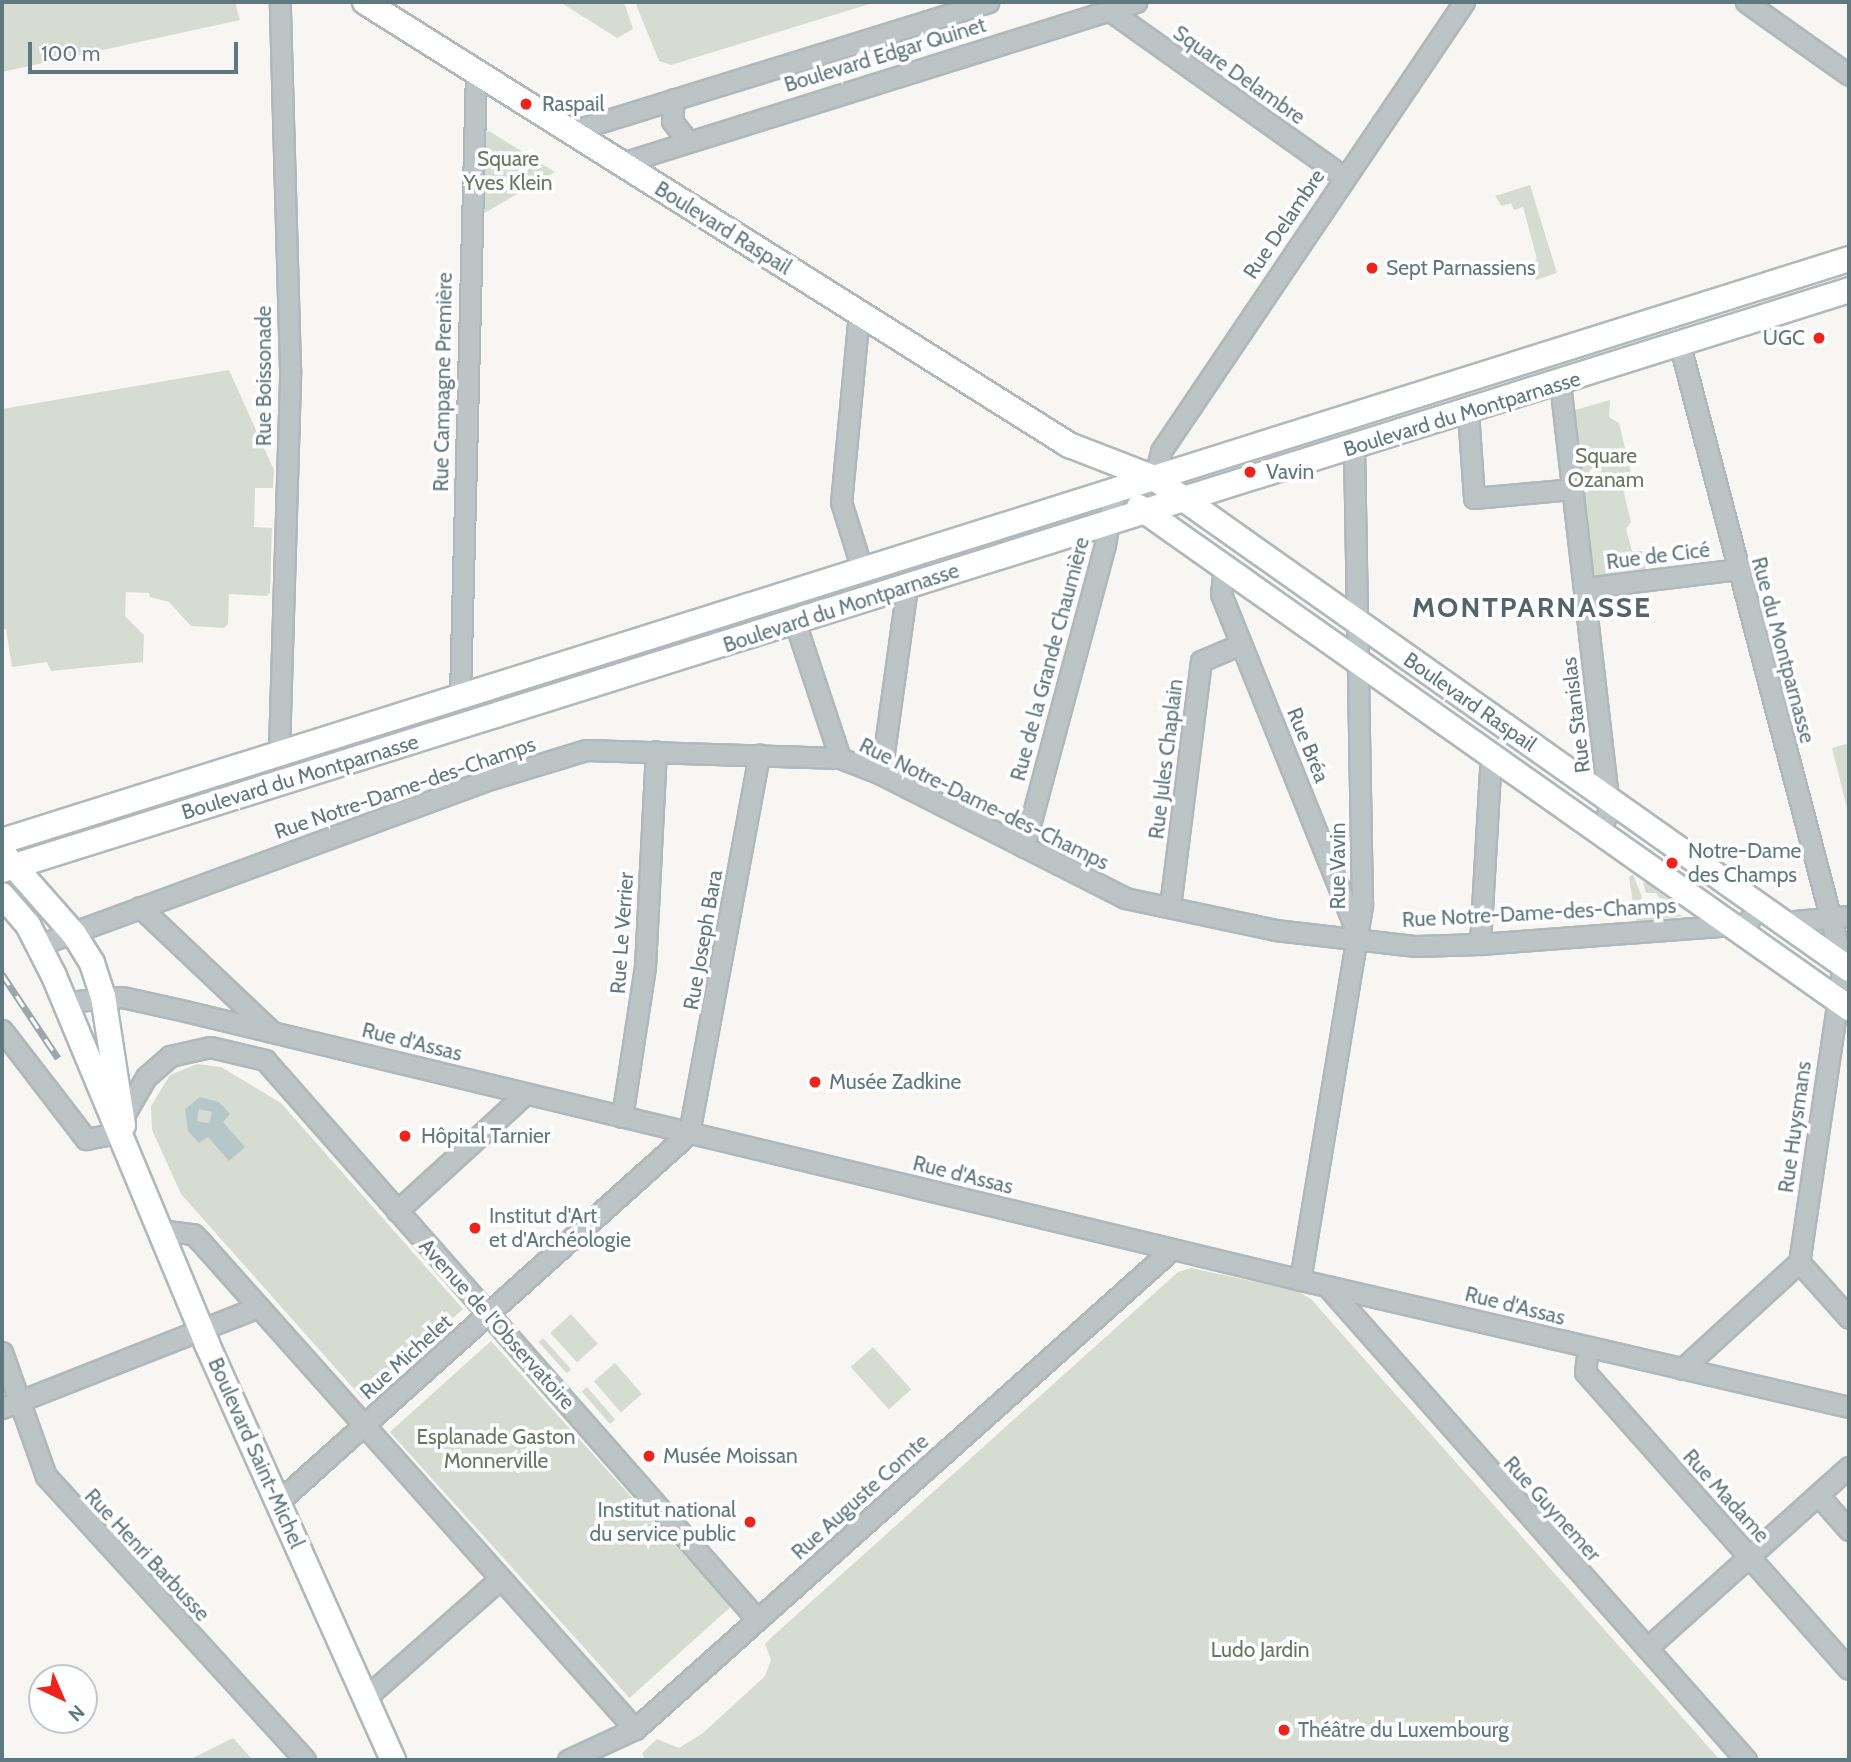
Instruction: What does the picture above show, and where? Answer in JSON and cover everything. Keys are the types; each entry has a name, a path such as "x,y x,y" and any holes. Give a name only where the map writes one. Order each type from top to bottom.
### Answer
{"main road":[{"name":"Boulevard Raspail","path":"365,2 1081,451 1154,478 1846,967"},
{"name":"Boulevard du Montparnasse","path":"2,841 279,750 1849,259"},
{"name":"Boulevard du Montparnasse","path":"6,863 795,622 1680,346 1849,290"},
{"path":"1673,314 1680,346"},
{"name":"Boulevard Raspail","path":"1081,451 1114,490 1491,753 1842,1003"},
{"path":"6,863 74,933 92,963 103,996 121,1131"},
{"path":"2,895 39,945 121,1131"},
{"name":"Boulevard Saint-Michel","path":"121,1131 201,1331 393,1760"}],"street":[{"name":"Rue Boissonade","path":"279,750 290,369 280,2"},
{"name":"Boulevard Edgar Quinet","path":"572,131 988,2"},
{"name":"Boulevard Edgar Quinet","path":"622,163 687,140 1136,2"},
{"name":"Rue Delambre","path":"1154,478 1161,451 1343,176 1464,2"},
{"path":"1746,2 1849,75"},
{"name":"Square Delambre","path":"1109,10 1343,176"},
{"name":"Rue Campagne Première","path":"460,694 476,71"},
{"path":"666,101 672,121 687,140"},
{"path":"664,148 666,101"},
{"path":"859,313 841,502 862,569"},
{"name":"Rue du Montparnasse","path":"1680,346 1739,569 1840,918 1846,967"},
{"name":"Rue Stanislas","path":"1560,383 1608,798 1608,812 1600,831"},
{"path":"1468,412 1474,498 1572,489"},
{"name":"Rue Vavin","path":"1300,1280 1359,940 1354,447"},
{"path":"1110,524 1114,490"},
{"name":"Rue de la Grande Chaumière","path":"1024,847 1110,524"},
{"name":"Rue Bréa","path":"1224,566 1221,594 1350,905 1359,940"},
{"name":"Rue de Cicé","path":"1584,588 1739,569"},
{"path":"881,774 907,586"},
{"path":"795,622 840,758"},
{"name":"Rue Jules Chaplain","path":"1170,906 1201,661 1241,644"},
{"name":"Rue Notre-Dame-des-Champs","path":"39,945 586,750 840,758 881,774 1125,898 1275,930 1416,946 1734,926"},
{"name":"Rue Le Verrier","path":"622,1117 645,967 656,751"},
{"path":"1480,944 1491,753"},
{"name":"Rue Joseph Bara","path":"689,1133 759,754"},
{"path":"1734,926 1746,925 1760,906"},
{"path":"2,1030 86,1139 121,1131 151,1071 170,1056 210,1047 265,1060 273,1033 140,907"},
{"path":"1784,922 1840,918"},
{"name":"Rue Huysmans","path":"1800,1262 1846,967"},
{"name":"Rue d'Assas","path":"66,1002 103,996 273,1033 1172,1250 1849,1407"},
{"name":"Avenue de l'Observatoire","path":"265,1060 757,1619"},
{"path":"397,1211 525,1094"},
{"name":"Rue Michelet","path":"279,1501 689,1133"},
{"path":"159,1230 193,1234 635,1729"},
{"name":"Rue Auguste Comte","path":"568,1760 635,1729 1172,1250"},
{"path":"1682,1369 1800,1262 1849,1318"},
{"name":"Rue Guynemer","path":"1327,1286 1746,1760"},
{"path":"11,1405 259,1307"},
{"name":"Rue Madame","path":"1588,1348 1585,1372 1849,1668"},
{"name":"Rue Henri Barbusse","path":"2,1352 11,1405 46,1476 304,1760"},
{"path":"1647,1648 1849,1467"},
{"path":"1818,1495 1849,1530"},
{"path":"365,1698 500,1579"}],"green space":[{"path":"2,2 235,2 240,20 2,72"},
{"path":"560,2 624,2 633,29 617,38"},
{"path":"635,2 876,2 671,65 659,61"},
{"name":"Square Yves Klein","path":"489,131 555,172 481,215 484,133"},
{"path":"1530,185 1557,273 1536,280 1530,264 1537,259 1523,207 1514,210 1511,203 1502,206 1495,196"},
{"path":"229,370 274,470 273,488 255,488 254,527 272,528 270,593 266,596 229,594 228,624 224,628 191,626 169,602 150,597 149,593 126,592 125,616 144,635 143,662 51,671 47,662 12,667 6,629 2,630 2,409"},
{"name":"Square Ozanam","path":"1610,400 1609,417 1619,423 1632,477 1622,485 1631,522 1626,529 1632,551 1642,551 1646,570 1598,576 1594,574 1575,410"},
{"path":"1849,743 1849,816 1832,748"},
{"path":"1633,874 1642,897 1634,910 1629,877"},
{"path":"1643,883 1647,883 1678,907 1664,904 1656,893 1646,893"},
{"path":"1641,909 1650,915 1662,909 1683,916 1635,922"},
{"path":"197,1064 221,1067 281,1103 463,1309 363,1399 181,1194 152,1130 151,1106 170,1075"},
{"name":"Ludo Jardin","path":"1191,1268 1297,1291 1311,1299 1720,1760 645,1760 642,1753 657,1739 679,1748 703,1733 765,1676 771,1660 765,1644 773,1636 1178,1272"},
{"path":"571,1314 598,1344 577,1362 550,1333"},
{"path":"543,1338 571,1369 567,1373 539,1342"},
{"name":"Esplanade Gaston Monnerville","path":"491,1341 731,1607 629,1698 390,1432"},
{"path":"873,1347 911,1389 889,1409 851,1367"},
{"path":"615,1363 642,1394 621,1412 594,1381"},
{"path":"587,1387 615,1419 610,1424 582,1392"},
{"path":"233,1738 253,1760 189,1760"}],"shaded area":[{"path":"200,1097 219,1102 230,1114 223,1122 245,1147 229,1161 208,1137 199,1143 188,1131 185,1109","holes":["199,1109 212,1112 209,1123 197,1121"]}],"railway":[{"path":"2,974 58,1058"}],"place":[{"name":"Raspail","path":"526,104"},
{"name":"Sept Parnassiens","path":"1372,268"},
{"name":"UGC","path":"1819,338"},
{"name":"Vavin","path":"1250,472"},
{"name":"Notre-Dame des Champs","path":"1672,863"},
{"name":"Musée Zadkine","path":"815,1082"},
{"name":"Hôpital Tarnier","path":"405,1136"},
{"name":"Institut d'Art et d'Archéologie","path":"475,1228"},
{"name":"Musée Moissan","path":"649,1456"},
{"name":"Institut national du service public","path":"750,1522"},
{"name":"Théâtre du Luxembourg","path":"1284,1730"}],"district":[{"name":"MONTPARNASSE","path":"1532,607"}]}
